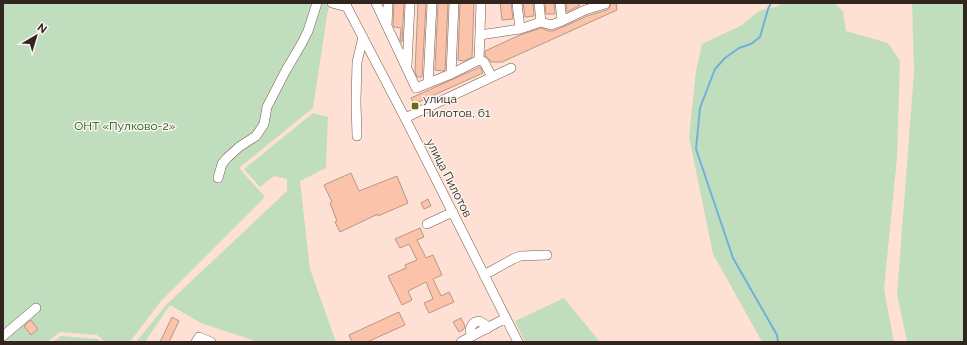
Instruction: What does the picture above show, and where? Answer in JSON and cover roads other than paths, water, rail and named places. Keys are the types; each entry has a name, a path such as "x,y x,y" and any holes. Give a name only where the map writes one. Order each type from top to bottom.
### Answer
{"street":[{"path":"218,178 224,161 239,147 256,136 264,124 267,106 308,31 317,3"},
{"path":"332,3 347,5"},
{"path":"376,3 416,88 451,74 480,60"},
{"path":"387,27 388,3"},
{"path":"406,67 410,3"},
{"path":"428,82 432,3"},
{"path":"451,74 454,3"},
{"path":"480,60 481,3"},
{"path":"517,3 520,29"},
{"path":"539,3 541,22"},
{"path":"560,3 562,21"},
{"path":"480,35 520,29 541,22 551,24 562,21 584,6 606,4 605,3"},
{"name":"улица Пилотов","path":"347,5 518,342"},
{"path":"357,136 357,62 363,37"},
{"path":"480,60 484,62 492,77"},
{"path":"405,118 511,68"},
{"path":"427,224 452,212"},
{"path":"484,275 520,256 547,255"},
{"path":"3,336 36,308"},
{"path":"461,342 506,318"},
{"path":"196,342 199,337 211,342"}],"waterway":[{"path":"771,3 760,37 751,44 739,48 725,58 715,69 700,108 696,149 733,258 777,335 778,342"}],"place":[{"name":"улица Пилотов, 61","path":"415,106"}],"park label":[{"name":"ОНТ «Пулково-2»","path":"125,126"}]}
